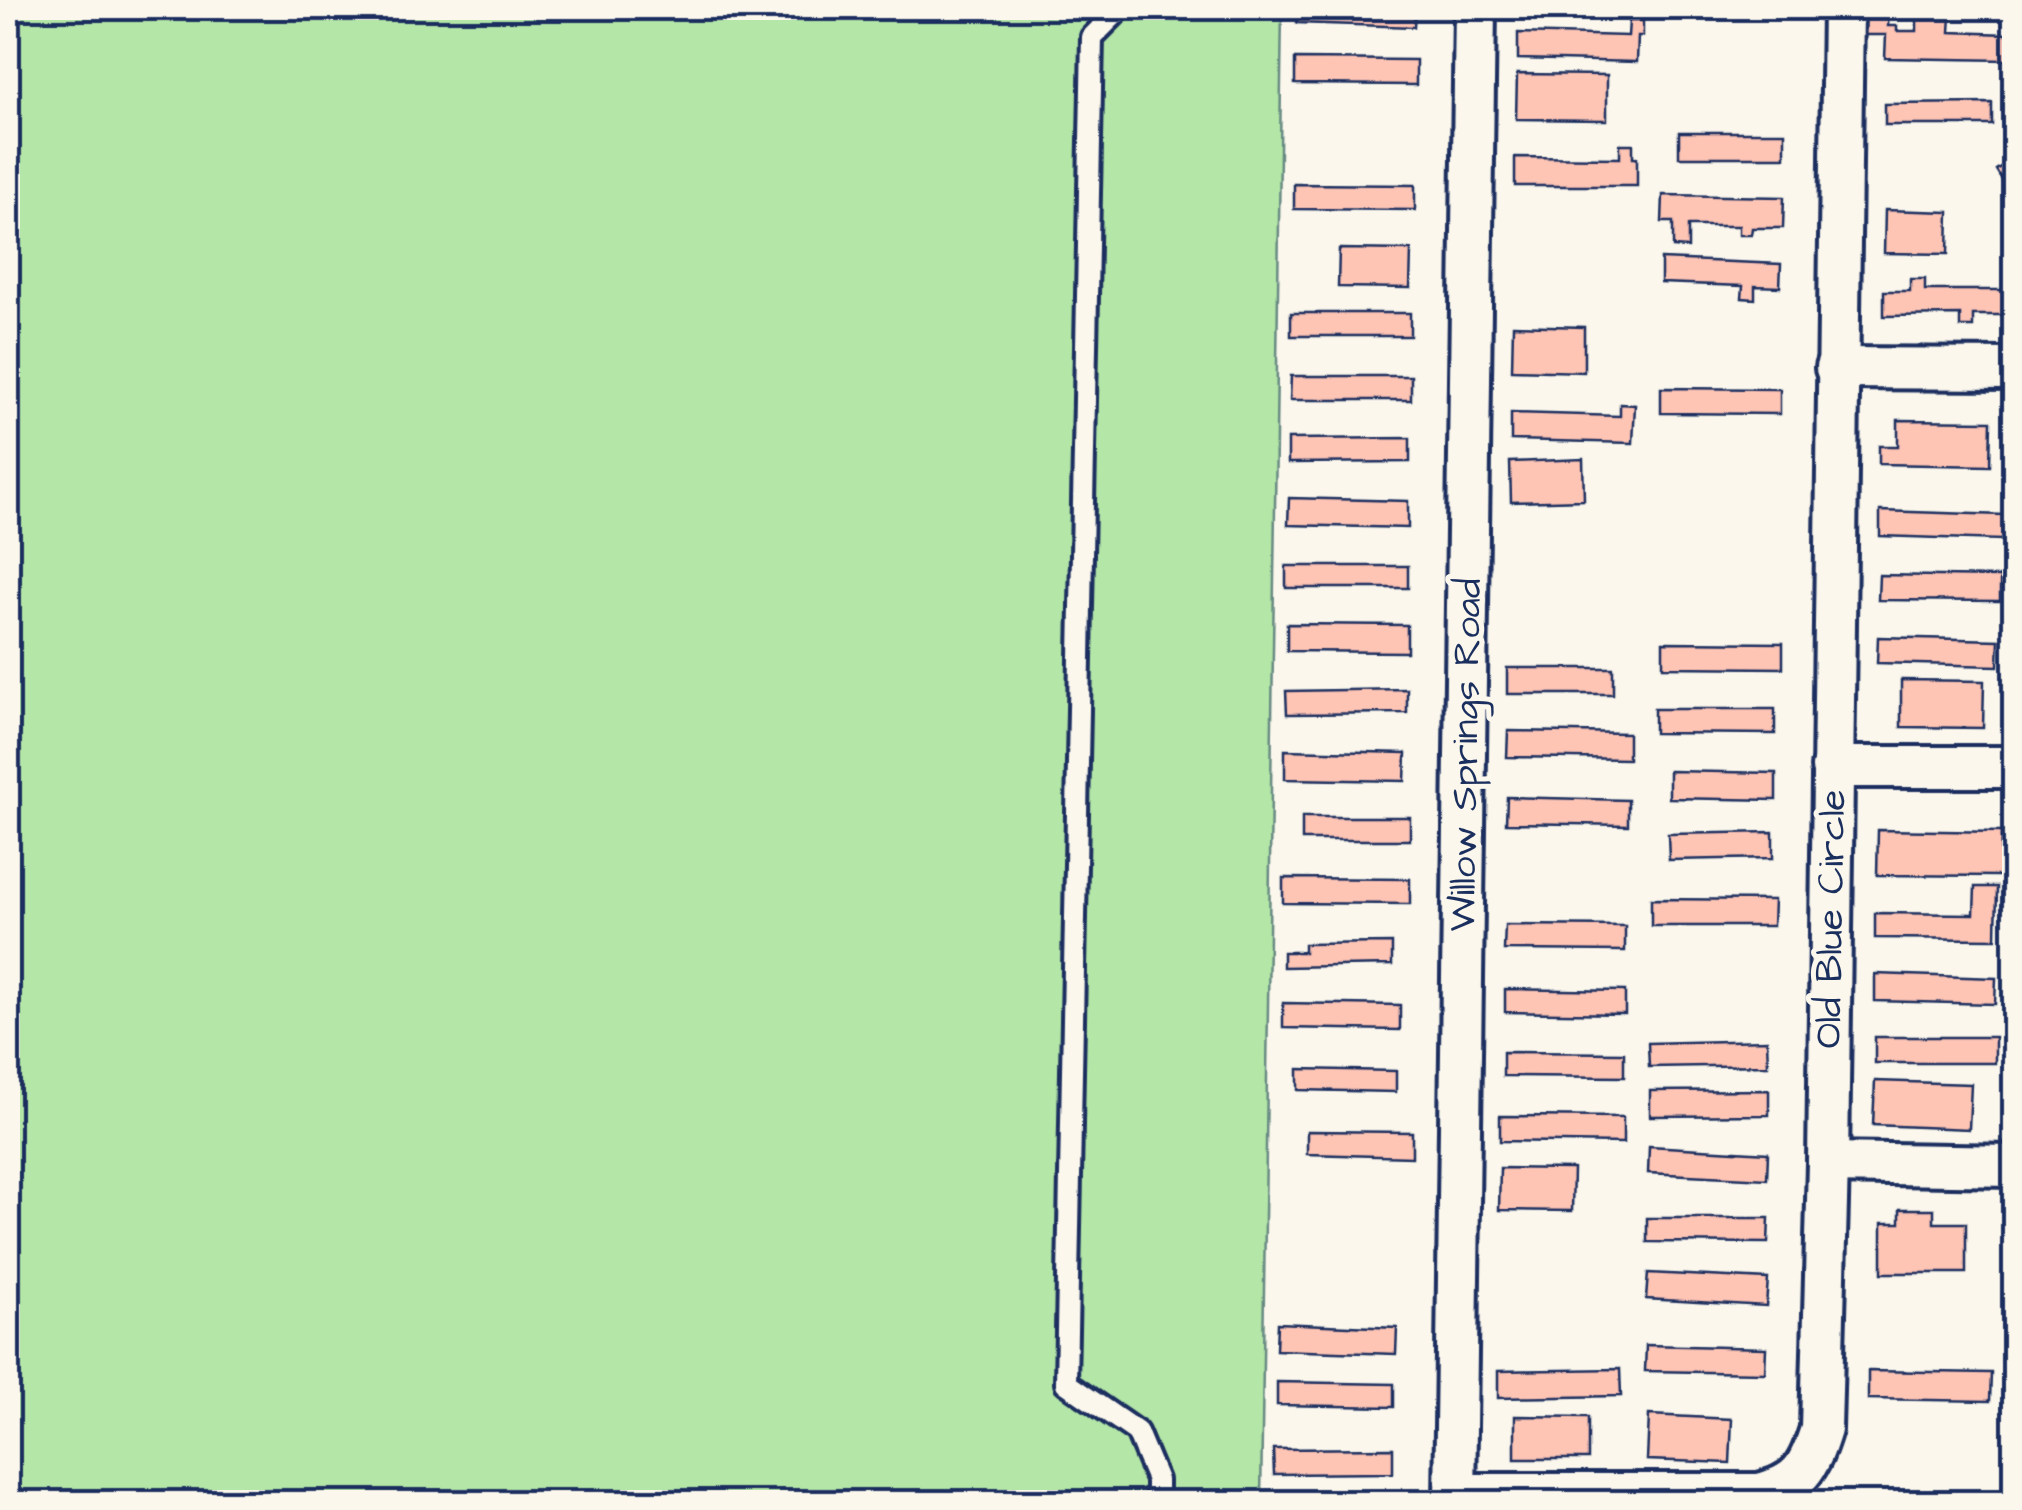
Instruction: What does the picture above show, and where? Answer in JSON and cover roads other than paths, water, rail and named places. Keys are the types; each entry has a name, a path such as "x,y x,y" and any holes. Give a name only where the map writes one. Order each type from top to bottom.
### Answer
{"street":[{"name":"Willow Springs Road","path":"1455,1498 1475,8"},
{"name":"Old Blue Circle","path":"1455,1498 1758,1494 1786,1488 1810,1462 1822,1428 1843,8"},
{"path":"1836,368 2014,369"},
{"path":"1832,767 2014,767"},
{"path":"1828,1163 2014,1166"}],"lane":[{"path":"1121,8 1092,37 1066,1383 1137,1432 1157,1480 1157,1502"}]}
